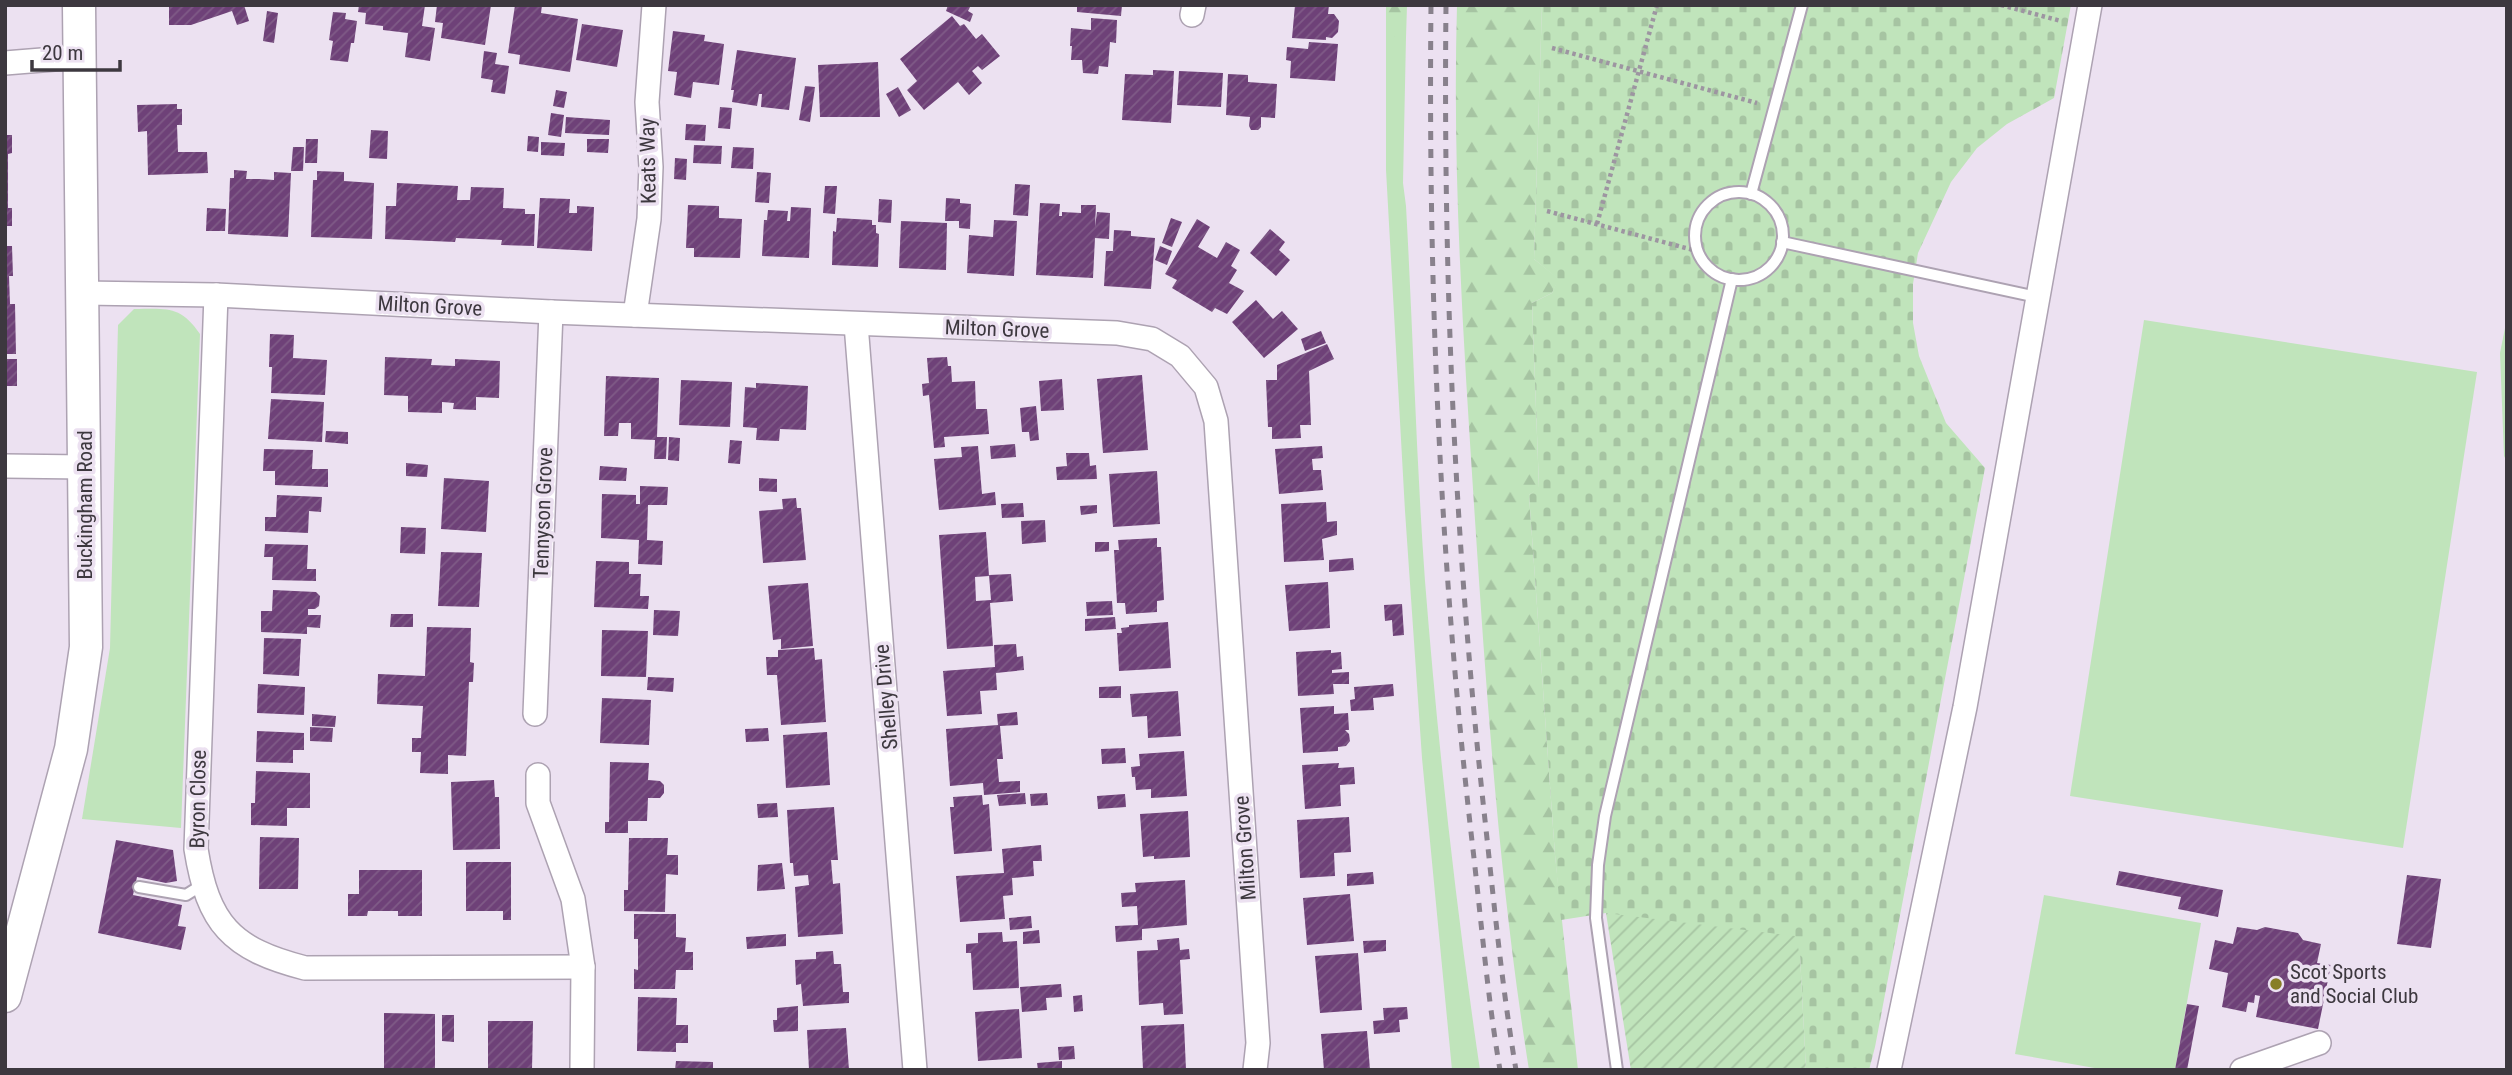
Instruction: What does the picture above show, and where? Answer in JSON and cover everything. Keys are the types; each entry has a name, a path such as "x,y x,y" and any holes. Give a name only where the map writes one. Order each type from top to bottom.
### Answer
{"main road":[{"name":"Buckingham Road","path":"5,996 10,964 71,749 86,646 79,5"}],"street":[{"name":"Keats Way","path":"635,315 649,219 651,167 647,102 654,5"},
{"path":"1889,1070 1965,707 2087,17"},
{"path":"5,64 79,57"},
{"name":"Milton Grove","path":"83,293 216,295 551,312 1117,333 1152,339 1180,356 1206,387 1216,421 1258,1043 1255,1070"},
{"name":"Byron Close","path":"216,295 195,849 202,885 217,916 239,942 269,959 305,968 583,967"},
{"name":"Tennyson Grove","path":"535,714 551,312"},
{"name":"Shelley Drive","path":"856,324 915,1070"},
{"path":"5,466 85,467"},
{"path":"538,775 538,803 573,899 583,967 582,1070"},
{"path":"2242,1070 2319,1043"}],"lane":[{"path":"1751,194 1802,5"},
{"path":"1724,194 1751,194 1763,199 1779,218 1782,242 1778,255 1759,275 1732,279 1711,270 1698,251 1695,237 1697,224 1702,211 1724,194"},
{"path":"1782,242 2037,297"},
{"path":"1617,1070 1596,918 1598,865 1605,816 1732,279"},
{"path":"139,887 186,895 202,885"}],"path":[{"path":"1597,225 1657,5"},
{"path":"2001,5 2087,17"},
{"path":"1552,48 1774,108"},
{"path":"1547,211 1698,251"}],"green space":[{"path":"1386,5 1407,5 1406,37 1386,37"},
{"path":"1457,5 1542,5 1534,259 1559,279 1552,293 1532,303 1539,488 1529,495 1555,855 1578,1070 1529,1070 1502,865 1463,327 1456,134"},
{"path":"1542,5 2071,5 2054,98 2007,124 1977,148 1951,182 1918,253 1913,284 1913,323 1919,356 1946,423 1985,468 1869,1070 1806,1070 1800,955 1606,913 1561,920 1529,495 1539,487 1532,303 1552,293 1558,279 1534,259"},
{"path":"1386,37 1406,37 1403,183 1425,581 1448,826 1480,1070 1452,1070 1422,758 1386,170"},
{"path":"134,309 179,313 200,334 181,828 82,819 110,648 118,325"},
{"path":"2507,318 2507,462 2504,456 2500,353"},
{"path":"2144,320 2477,372 2403,848 2070,796"},
{"path":"2044,895 2201,923 2175,1070 2106,1070 2015,1054"},
{"path":"1606,913 1795,936 1800,955 1806,1070 1631,1070"}],"building":[{"path":"169,5 244,5 249,21 237,25 232,11 191,25 169,25"},
{"path":"359,5 425,5 422,26 435,28 430,61 405,57 408,33 383,30 383,26 365,24 366,13 358,12"},
{"path":"437,5 491,5 485,45 441,38 443,23 435,22"},
{"path":"515,5 542,5 541,13 578,19 570,72 519,64 520,55 508,53"},
{"path":"948,5 970,7 968,11 973,14 970,22 946,11"},
{"path":"1077,5 1122,5 1121,16 1077,12"},
{"path":"1295,5 1329,5 1328,14 1334,14 1339,21 1338,32 1332,38 1326,37 1326,40 1292,38"},
{"path":"267,11 278,13 274,43 263,41"},
{"path":"333,12 346,13 345,19 357,21 348,62 330,60 333,41 329,40"},
{"path":"952,16 960,26 964,24 976,39 982,34 1000,56 982,70 978,66 972,71 982,83 969,95 958,82 924,110 907,90 917,81 900,59"},
{"path":"1091,18 1117,20 1116,43 1110,42 1108,67 1099,66 1098,74 1083,73 1082,60 1071,60 1071,28 1091,30"},
{"path":"582,24 623,30 617,67 576,60"},
{"path":"673,31 705,35 704,41 724,44 719,85 693,82 691,98 674,95 677,72 668,71"},
{"path":"1309,42 1338,44 1335,81 1290,78 1291,61 1286,60 1287,47 1308,49"},
{"path":"737,50 796,58 789,110 761,107 762,94 759,94 757,106 732,102 734,90 731,90"},
{"path":"484,51 497,53 495,64 509,66 505,94 491,92 493,80 481,78"},
{"path":"878,62 880,117 820,117 818,65"},
{"path":"1153,70 1174,71 1171,123 1122,120 1125,74 1153,75"},
{"path":"1179,71 1223,73 1221,107 1177,105"},
{"path":"1228,74 1248,75 1248,82 1277,84 1275,118 1261,117 1261,127 1251,130 1250,117 1226,115"},
{"path":"805,86 815,87 810,122 799,120"},
{"path":"898,87 911,110 899,117 886,94"},
{"path":"556,90 567,92 564,108 553,106"},
{"path":"177,104 177,109 182,109 182,125 177,125 178,152 207,152 208,173 148,175 147,131 138,132 137,105"},
{"path":"720,107 732,108 730,129 718,128"},
{"path":"551,113 564,115 561,137 548,135"},
{"path":"566,117 610,120 609,135 565,133"},
{"path":"686,124 706,125 705,141 685,140"},
{"path":"371,130 388,131 387,159 369,158"},
{"path":"5,135 12,135 12,153 8,154 8,208 12,208 12,226 5,226"},
{"path":"528,136 539,137 538,152 527,151"},
{"path":"306,139 318,139 317,163 305,163"},
{"path":"587,139 609,139 608,153 587,152"},
{"path":"541,142 565,143 564,156 541,155"},
{"path":"694,145 722,146 721,164 693,163"},
{"path":"293,147 304,147 303,171 291,171"},
{"path":"733,147 754,148 753,169 731,168"},
{"path":"675,158 687,159 686,180 674,179"},
{"path":"234,170 247,171 246,179 274,180 274,172 291,173 288,237 228,234 230,178 234,178"},
{"path":"317,171 344,172 344,181 374,183 372,239 311,237 313,180 317,180"},
{"path":"757,172 771,173 769,203 755,202"},
{"path":"397,183 458,186 457,200 470,200 471,187 504,188 503,208 525,209 525,214 535,214 534,246 501,245 502,240 456,238 455,242 385,239 386,206 396,206"},
{"path":"1015,184 1030,185 1028,216 1013,215"},
{"path":"825,186 837,186 835,214 823,213"},
{"path":"540,198 570,199 569,213 577,213 577,206 594,207 592,251 537,248"},
{"path":"946,198 960,199 960,203 971,204 970,229 959,228 959,221 945,221"},
{"path":"879,199 892,200 891,223 878,222"},
{"path":"1040,203 1060,204 1059,216 1062,216 1062,212 1081,213 1081,205 1096,205 1095,227 1097,212 1110,213 1109,239 1095,238 1093,278 1036,275"},
{"path":"688,205 719,206 719,218 742,219 740,258 694,257 694,248 686,248"},
{"path":"791,207 811,208 809,258 762,256 764,220 767,220 768,210 788,211 787,221 790,221"},
{"path":"207,208 226,209 225,231 206,231"},
{"path":"837,218 872,220 872,225 876,225 876,233 879,234 878,267 832,265 833,231 836,232"},
{"path":"1171,218 1182,222 1172,247 1162,243"},
{"path":"1197,219 1210,227 1198,247 1217,258 1226,242 1240,250 1231,266 1237,270 1229,283 1244,291 1227,314 1215,308 1212,312 1172,288 1177,280 1165,274"},
{"path":"994,220 1017,221 1014,276 967,273 969,235 993,237"},
{"path":"901,221 947,223 946,270 899,268"},
{"path":"1270,229 1285,242 1279,250 1290,260 1276,276 1250,253"},
{"path":"1114,230 1131,231 1131,236 1155,238 1151,289 1104,286 1106,251 1113,251"},
{"path":"5,246 12,246 10,304 15,304 16,354 5,354"},
{"path":"1160,246 1172,251 1167,265 1155,260"},
{"path":"1256,300 1273,319 1282,311 1298,329 1264,358 1232,322"},
{"path":"1321,331 1326,343 1305,351 1301,339"},
{"path":"270,334 294,335 293,358 327,360 325,395 271,393"},
{"path":"1327,344 1334,359 1309,371 1311,425 1300,425 1301,438 1272,439 1272,427 1268,427 1266,380 1277,380 1277,365"},
{"path":"385,357 432,359 431,365 455,366 455,359 500,361 499,398 476,397 476,410 453,409 454,403 442,402 442,413 408,412 408,396 384,395"},
{"path":"947,357 948,366 951,366 952,382 975,381 976,409 987,409 989,434 944,437 945,447 934,448 929,395 923,396 922,384 929,383 927,358"},
{"path":"5,359 17,359 17,386 5,386"},
{"path":"1142,375 1148,450 1103,453 1097,379"},
{"path":"606,376 659,378 657,437 667,437 666,459 654,459 655,440 631,439 631,423 619,423 618,436 604,436"},
{"path":"1062,379 1064,410 1041,411 1039,381"},
{"path":"681,380 732,382 730,427 679,425"},
{"path":"756,383 808,386 806,430 780,429 779,441 756,440 757,428 743,427 745,387 756,388"},
{"path":"271,399 324,402 322,442 268,439"},
{"path":"1036,406 1039,440 1030,441 1029,432 1022,432 1020,408"},
{"path":"326,431 348,432 348,444 325,442"},
{"path":"669,437 680,438 679,461 668,460"},
{"path":"730,440 742,441 740,464 728,463"},
{"path":"1015,444 1016,457 991,459 990,446"},
{"path":"978,446 982,494 995,492 996,505 939,510 934,459 962,457 961,447"},
{"path":"1322,446 1323,458 1312,459 1313,470 1321,470 1323,490 1279,494 1275,449"},
{"path":"264,449 313,450 312,469 328,469 328,487 275,485 275,471 263,471"},
{"path":"1066,453 1089,453 1090,466 1096,465 1097,479 1057,480 1056,467 1067,466"},
{"path":"406,463 428,465 427,477 406,476"},
{"path":"600,466 627,468 626,481 599,480"},
{"path":"1157,471 1160,524 1113,527 1109,474"},
{"path":"444,478 489,481 486,532 441,529"},
{"path":"759,478 777,479 777,492 759,491"},
{"path":"640,486 668,487 667,505 648,505 647,540 663,541 662,565 638,564 639,540 601,538 602,494 636,495 636,504 640,504"},
{"path":"277,495 322,497 321,512 309,511 308,533 265,531 265,517 276,517"},
{"path":"796,498 797,508 801,508 806,560 763,563 759,511 783,509 782,499"},
{"path":"1326,502 1327,522 1337,521 1337,535 1322,539 1324,560 1284,562 1281,504"},
{"path":"1023,503 1024,517 1002,518 1001,504"},
{"path":"1097,505 1097,513 1081,515 1080,506"},
{"path":"1045,520 1046,542 1022,544 1021,521"},
{"path":"401,527 426,528 425,554 400,553"},
{"path":"986,532 989,576 975,577 976,601 991,600 989,575 1011,574 1013,601 990,603 993,646 947,649 939,535"},
{"path":"1157,538 1157,547 1161,547 1164,600 1157,601 1157,612 1126,614 1125,603 1117,603 1114,550 1119,550 1118,540"},
{"path":"1095,542 1109,542 1109,551 1095,552"},
{"path":"265,544 308,545 307,569 316,569 316,581 272,580 273,557 264,557"},
{"path":"441,552 482,553 479,607 438,606"},
{"path":"1353,558 1354,570 1329,572 1329,560"},
{"path":"596,561 629,562 629,574 641,574 640,596 649,596 648,609 594,607"},
{"path":"1328,582 1330,628 1289,631 1285,585"},
{"path":"808,583 813,646 781,649 781,639 773,640 768,586"},
{"path":"273,590 316,592 320,596 319,606 308,609 308,615 321,615 320,628 307,627 307,634 261,632 261,611 272,611"},
{"path":"1112,601 1113,615 1087,616 1086,602"},
{"path":"1402,604 1404,635 1393,636 1392,620 1385,621 1384,605"},
{"path":"654,610 680,611 678,636 653,635"},
{"path":"391,614 413,614 413,627 390,627"},
{"path":"1115,617 1116,629 1085,631 1085,619"},
{"path":"1168,622 1171,668 1119,671 1117,633 1122,633 1121,628"},
{"path":"427,627 471,628 470,662 474,663 473,682 469,682 466,756 448,755 448,774 420,773 421,752 412,752 412,738 421,738 423,706 377,704 378,674 425,676"},
{"path":"602,630 648,631 646,677 601,676"},
{"path":"264,638 301,639 299,676 263,674"},
{"path":"1016,644 1017,657 1023,656 1024,670 996,673 997,690 980,691 982,714 947,716 943,671 995,667 994,645"},
{"path":"814,648 815,660 822,659 826,722 781,725 777,675 767,675 766,657 778,657 778,650"},
{"path":"1331,650 1331,653 1341,652 1342,669 1332,670 1332,673 1349,672 1349,684 1333,684 1334,694 1298,696 1296,652"},
{"path":"648,677 674,678 673,692 647,690"},
{"path":"258,684 305,687 304,715 257,713"},
{"path":"1393,684 1394,696 1373,698 1374,710 1351,711 1350,700 1355,699 1354,687"},
{"path":"1121,686 1121,698 1099,698 1099,687"},
{"path":"1178,691 1181,736 1148,738 1147,716 1132,717 1130,694"},
{"path":"602,698 651,700 649,745 600,743"},
{"path":"1334,706 1334,714 1348,713 1349,730 1345,730 1350,741 1346,746 1338,747 1338,751 1303,753 1300,708"},
{"path":"1017,712 1018,725 1000,726 1003,759 997,759 999,782 1020,781 1020,792 984,795 983,783 950,786 946,729 998,725 997,714"},
{"path":"312,714 336,716 335,727 312,726"},
{"path":"310,727 333,728 332,742 310,741"},
{"path":"768,728 769,741 746,742 745,729"},
{"path":"257,731 304,733 304,750 293,750 293,763 256,762"},
{"path":"827,732 830,785 786,788 783,735"},
{"path":"1125,748 1126,763 1102,764 1101,749"},
{"path":"1184,751 1187,796 1151,798 1151,789 1136,790 1131,767 1140,766 1139,754"},
{"path":"610,762 649,763 648,780 660,781 664,785 664,793 660,798 648,798 647,821 628,821 628,833 605,833 605,822 609,822"},
{"path":"1339,763 1338,768 1354,767 1355,784 1340,785 1341,806 1305,809 1302,765"},
{"path":"256,771 310,773 310,808 287,808 287,826 251,825"},
{"path":"494,780 495,797 499,797 500,849 453,850 451,782"},
{"path":"1025,793 1026,804 999,806 997,795"},
{"path":"1047,793 1048,805 1031,806 1030,794"},
{"path":"1125,794 1126,807 1098,809 1097,796"},
{"path":"982,795 983,805 989,804 992,851 954,854 950,807 954,807 953,797"},
{"path":"777,803 778,817 758,818 757,804"},
{"path":"834,807 838,860 831,860 833,884 840,883 843,934 798,937 795,887 809,885 808,875 794,876 793,863 790,863 787,810"},
{"path":"1188,811 1190,857 1143,857 1140,814"},
{"path":"1349,817 1351,852 1334,853 1335,876 1300,878 1297,820"},
{"path":"260,837 299,838 298,889 259,889"},
{"path":"629,838 668,838 667,855 678,855 678,875 666,874 665,912 624,911 624,890 628,890"},
{"path":"116,840 173,850 177,881 166,883 137,877 133,895 182,905 178,926 186,927 181,950 98,933"},
{"path":"1041,845 1042,861 1033,861 1034,876 1012,878 1013,895 1003,896 1005,919 960,922 956,876 1004,873 1002,849"},
{"path":"466,862 511,862 511,920 503,920 503,911 466,911"},
{"path":"782,863 785,889 757,891 758,865"},
{"path":"359,870 422,870 422,916 398,916 398,911 368,911 367,916 348,916 348,894 359,894"},
{"path":"2119,871 2223,890 2218,917 2178,909 2181,897 2116,885"},
{"path":"1373,872 1374,884 1347,886 1347,874"},
{"path":"2407,875 2441,879 2431,948 2397,944"},
{"path":"1185,880 1187,925 1142,929 1142,940 1116,942 1115,926 1138,925 1137,906 1122,907 1121,893 1136,892 1135,883"},
{"path":"1350,894 1354,941 1307,945 1303,898"},
{"path":"634,914 676,914 676,937 686,938 685,952 693,952 693,970 676,970 675,989 634,989 634,969 638,970 638,939 634,939"},
{"path":"1031,916 1032,928 1010,930 1009,918"},
{"name":"Scot Sports and Social Club","path":"2237,927 2257,930 2265,927 2298,933 2303,940 2321,944 2317,963 2331,965 2318,1029 2256,1017 2260,996 2255,995 2254,1003 2248,1002 2246,1012 2222,1007 2228,973 2209,969 2215,940 2233,944"},
{"path":"1039,930 1040,943 1023,944 1023,932"},
{"path":"1002,932 1003,942 1017,941 1019,988 973,990 971,953 966,953 966,944 978,943 978,933"},
{"path":"786,934 786,946 747,949 746,937"},
{"path":"1179,938 1180,950 1189,949 1190,959 1180,960 1183,1014 1164,1015 1163,1003 1139,1005 1137,951 1158,950 1157,940"},
{"path":"1386,940 1386,951 1364,953 1363,941"},
{"path":"833,951 834,964 841,964 843,992 849,992 849,1003 803,1006 801,984 796,985 795,960 816,959 816,952"},
{"path":"1358,953 1362,1010 1320,1013 1315,956"},
{"path":"1061,984 1062,997 1046,998 1047,1010 1022,1012 1020,987"},
{"path":"1082,995 1083,1011 1074,1012 1073,996"},
{"path":"638,997 677,998 676,1025 688,1025 688,1043 676,1043 676,1052 637,1051"},
{"path":"2187,1004 2199,1006 2187,1070 2175,1070"},
{"path":"798,1006 798,1031 774,1032 773,1020 777,1020 777,1008"},
{"path":"1407,1007 1408,1019 1399,1020 1400,1032 1374,1034 1373,1021 1384,1020 1383,1008"},
{"path":"1019,1009 1022,1058 978,1061 975,1012"},
{"path":"384,1013 435,1014 435,1070 384,1070"},
{"path":"442,1015 454,1015 454,1042 442,1041"},
{"path":"488,1021 533,1021 532,1070 488,1070"},
{"path":"1184,1024 1186,1070 1143,1070 1141,1026"},
{"path":"846,1028 849,1070 809,1070 807,1030"},
{"path":"1367,1031 1370,1070 1324,1070 1321,1034"},
{"path":"1074,1046 1075,1059 1059,1060 1058,1047"},
{"path":"676,1061 713,1062 713,1070 675,1070"},
{"path":"1062,1061 1062,1070 1038,1070 1037,1063"}],"railway":[{"path":"1431,5 1434,319 1444,528 1461,737 1500,1070"},
{"path":"1446,5 1449,311 1459,515 1485,820 1502,976 1516,1070"}],"place":[{"name":"Scot Sports and Social Club","path":"2276,984"}]}
